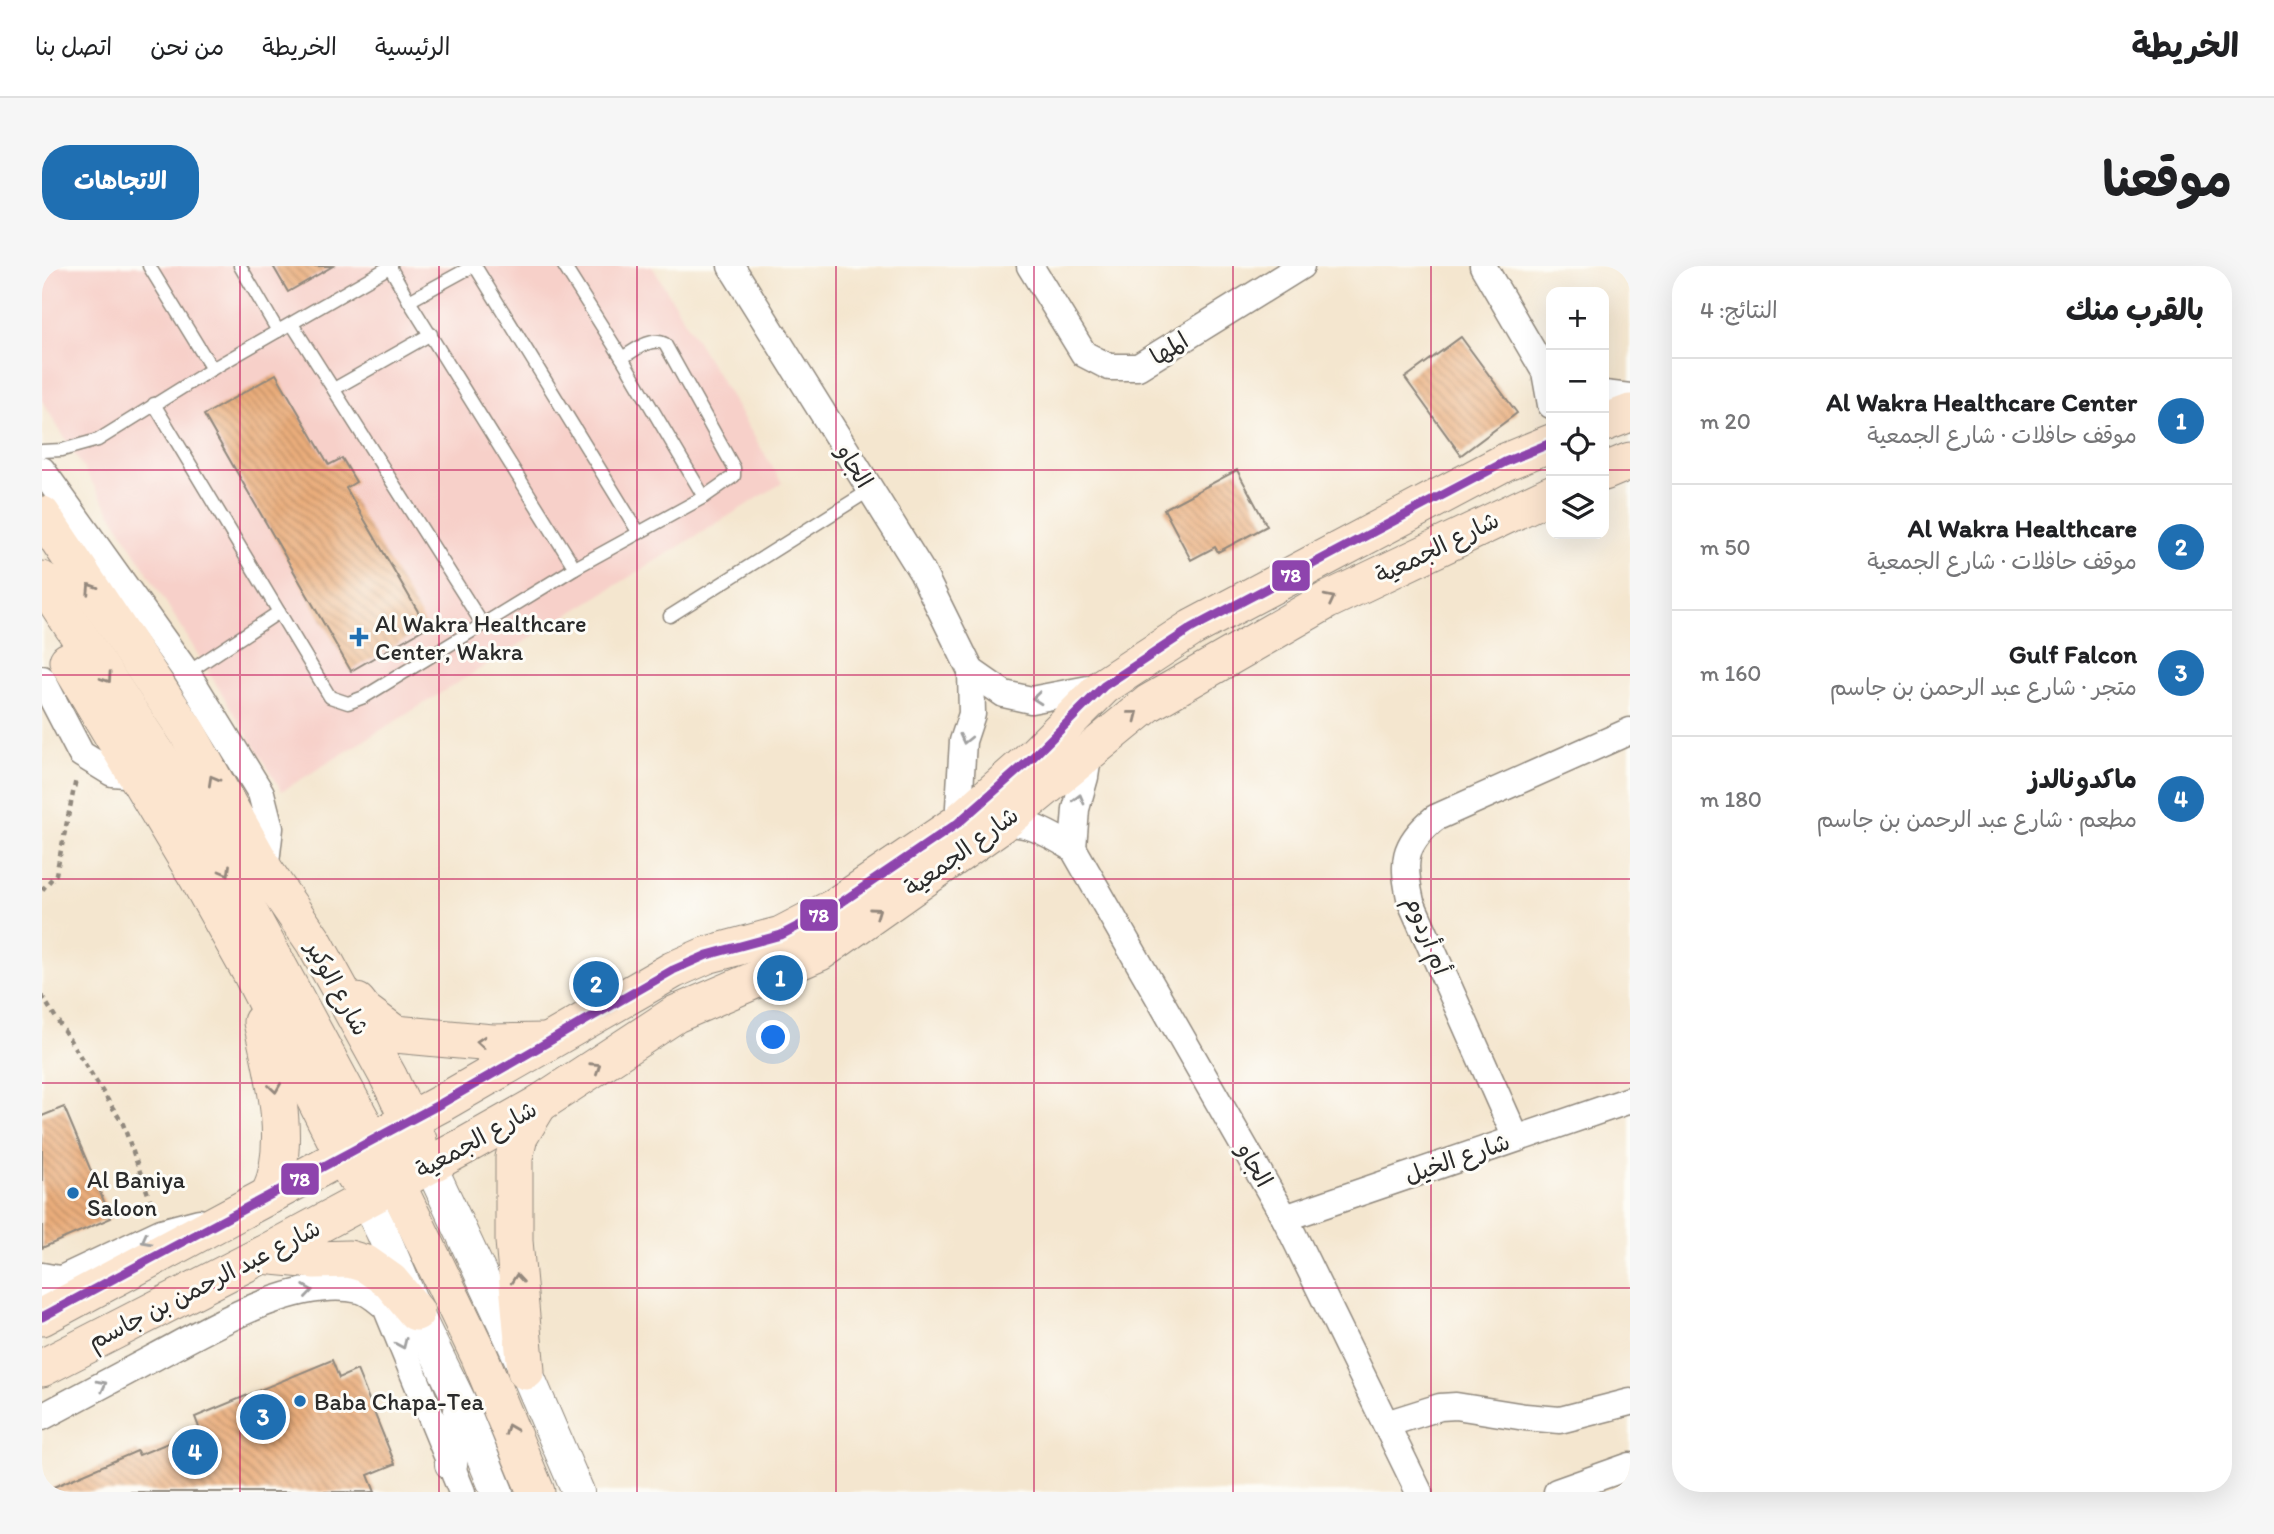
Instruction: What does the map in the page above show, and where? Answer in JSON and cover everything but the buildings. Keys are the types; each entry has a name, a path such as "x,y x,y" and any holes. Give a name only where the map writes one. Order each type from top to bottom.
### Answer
{"main road":[{"path":"1609,421 1630,413"},
{"name":"شارع الجمعية","path":"378,1165 442,1103 673,970 707,955 780,935 832,908 958,823 1033,757 1104,686 1192,628 1505,462 1546,445"},
{"path":"1609,470 1630,461"},
{"name":"شارع الجمعية","path":"378,1165 430,1165 539,1104 676,1014 820,952 1000,825 1149,703 1326,601 1546,496"},
{"name":"شارع الوكير","path":"42,515 187,732 265,871 314,942 389,1078 378,1165"},
{"path":"42,580 161,760 229,875 479,1354 536,1492"},
{"name":"شارع الوكير","path":"42,618 198,878 251,973 378,1165"},
{"path":"314,942 364,1011 395,1034 492,1043 549,1042"},
{"path":"251,973 271,1061 281,1127 281,1156 276,1180 269,1196"},
{"path":"526,1371 514,1241 514,1158 519,1137 539,1104"},
{"name":"شارع عبد الرحمن بن جاسم","path":"42,1317 269,1196 378,1165"},
{"name":"شارع عبد الرحمن بن جاسم","path":"42,1368 262,1255 378,1165"},
{"path":"262,1255 315,1260 349,1259 366,1264 390,1281 416,1312"}],"street":[{"name":"الجاو","path":"731,266 922,572 971,671 972,714 963,741 958,823"},
{"name":"المها","path":"1030,266 1084,354 1109,367 1138,367 1301,266"},
{"path":"1483,266 1546,371"},
{"path":"1609,395 1630,397"},
{"path":"1505,462 1539,434 1550,413"},
{"path":"42,470 187,673 261,793 270,828 265,871"},
{"name":"الجاو","path":"971,671 1004,694 1031,700 1104,686"},
{"path":"42,679 81,754 112,773 136,775"},
{"name":"أم أردوم","path":"1516,1138 1412,902 1404,872 1407,850 1419,831 1435,818 1630,731"},
{"path":"1000,825 1011,822 1040,830 1073,848 1076,809 1089,751"},
{"name":"الجاو","path":"1073,848 1284,1218 1419,1492"},
{"name":"شارع الخيل","path":"1284,1218 1630,1100"},
{"name":"شارع الوكير","path":"378,1165 416,1312 461,1404 498,1492"},
{"path":"430,1165 526,1371 578,1492"},
{"name":"شارع عبد الرحمن بن جاسم","path":"42,1288 161,1232 235,1215"},
{"name":"شارع عبد الرحمن بن جاسم","path":"42,1417 227,1318 262,1303 295,1293 340,1287 363,1290 386,1307 457,1478"},
{"path":"1386,1424 1440,1407 1456,1406 1525,1418 1560,1420 1630,1402"},
{"path":"457,1478 461,1404"},
{"path":"1557,1492 1630,1466"}],"lane":[{"path":"149,266 212,369"},
{"path":"240,266 278,331"},
{"path":"42,450 62,450 98,440 212,369 391,266 409,301 575,568"},
{"path":"409,301 474,266 639,533"},
{"path":"564,266 704,497"},
{"path":"292,324 482,625"},
{"path":"334,389 430,334"},
{"path":"154,404 330,697 348,703 364,697 575,568 704,497 734,476 734,468 665,344 651,341 622,358"},
{"path":"670,616 870,490"},
{"path":"187,673 279,612"},
{"path":"42,1269 71,1275"}],"path":[{"path":"42,890 56,874 81,754"},
{"path":"42,996 123,1124 161,1232"}],"shaded area":[{"name":"Al Wakra Healthcare Center, Wakra","path":"42,266 652,266 782,483 282,791 42,401"}],"transit line":[{"name":"78","path":"42,1317 442,1103 673,970 707,955 781,935 833,908 958,823 1033,757 1104,686 1192,628 1505,462 1546,445"}],"place":[{"name":"Al Wakra Healthcare Center, Wakra","path":"359,637"},
{"name":"Al Wakra Healthcare Center","path":"780,978"},
{"name":"Al Wakra Healthcare","path":"596,984"},
{"name":"Al Baniya Saloon","path":"73,1193"},
{"name":"Baba Chapa-Tea","path":"300,1401"},
{"name":"Gulf Falcon","path":"263,1417"},
{"name":"ماكدونالدز","path":"195,1452"}]}
